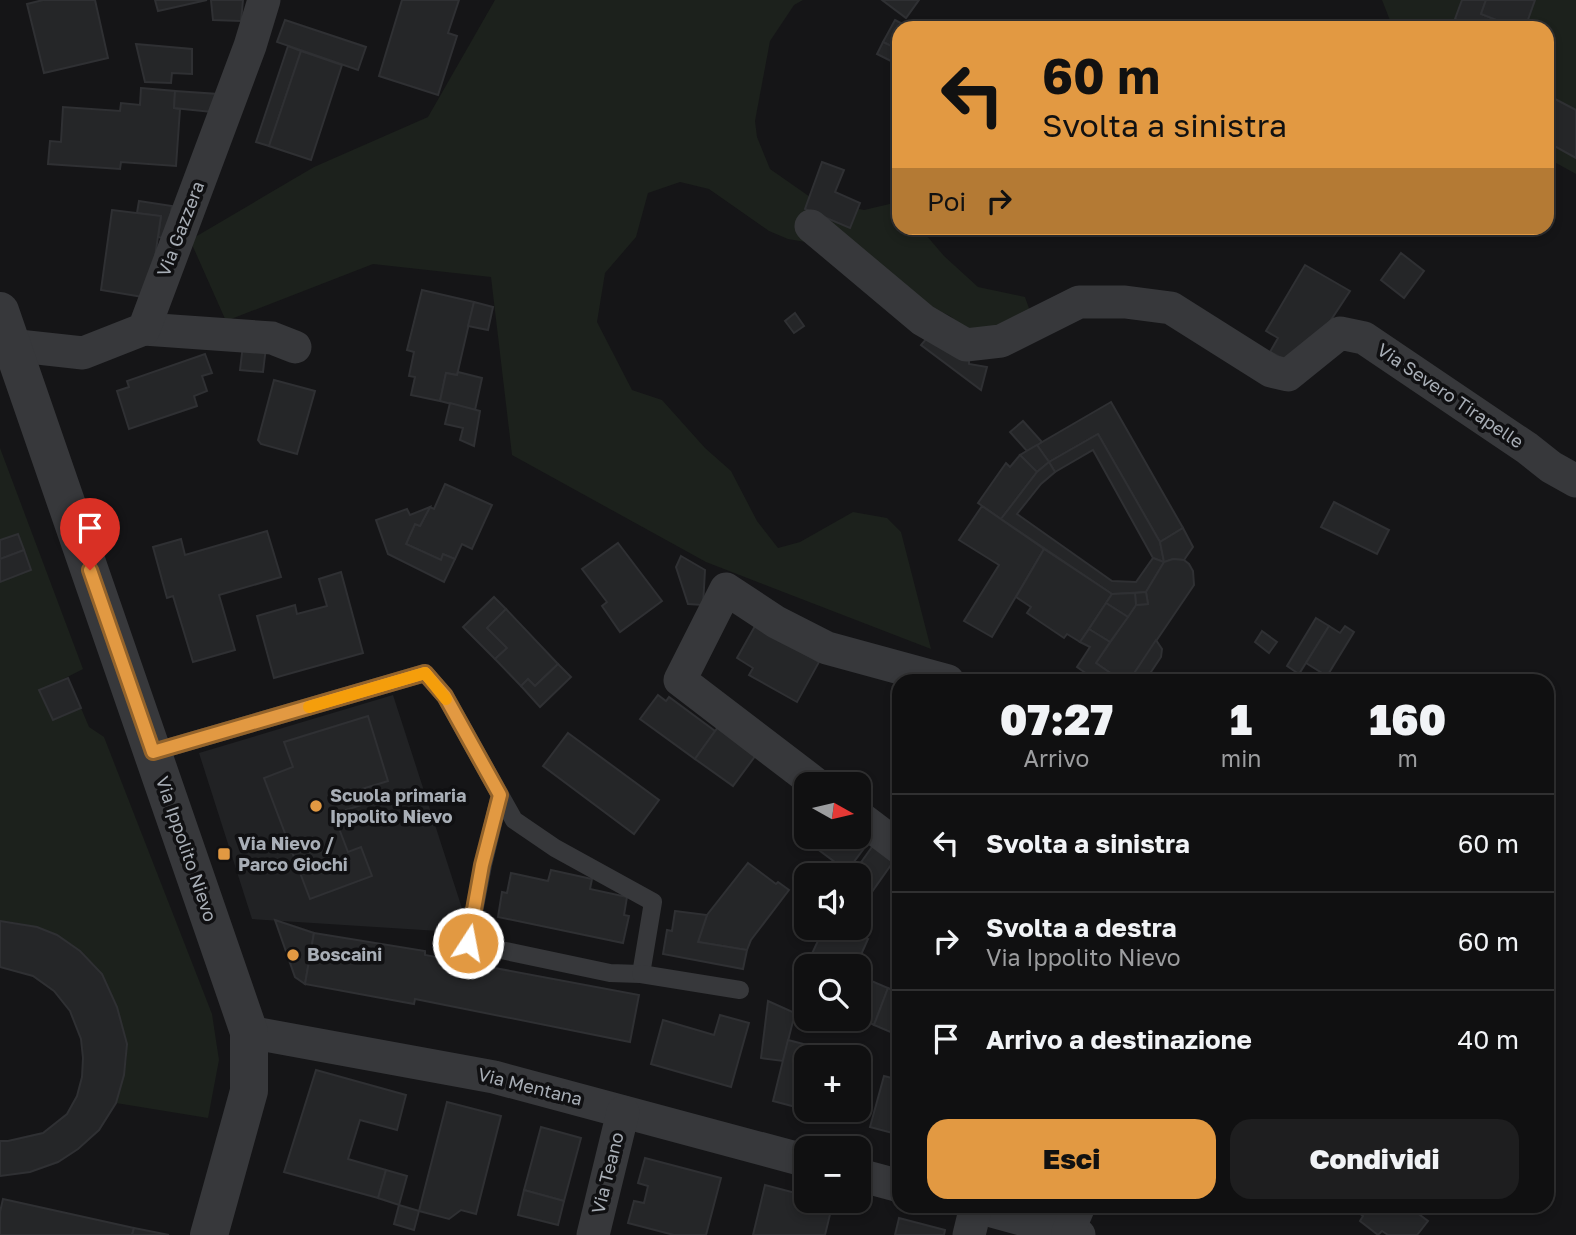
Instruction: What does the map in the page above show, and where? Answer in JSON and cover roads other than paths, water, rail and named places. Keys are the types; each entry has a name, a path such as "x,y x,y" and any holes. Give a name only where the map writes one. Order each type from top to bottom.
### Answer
{"street":[{"name":"Via Gazzera","path":"144,329 250,46 264,0"},
{"name":"Via Severo Tirapelle","path":"811,226 923,320 965,345 1002,341 1079,302 1125,302 1171,308 1271,371 1288,375 1340,333 1364,338 1551,467 1576,481"},
{"path":"4,333 83,353 144,329 272,338 295,346"},
{"name":"Via Ippolito Nievo","path":"4,333 249,1032 249,1091 209,1235"},
{"path":"800,772 680,680 726,589 776,621 827,648 922,674"},
{"path":"872,827 892,842"},
{"name":"Via Mentana","path":"249,1032 494,1077 794,1158"},
{"name":"Via Teano","path":"593,1235 623,1112"},
{"path":"871,1178 892,1184"},
{"path":"969,1235 974,1213"},
{"path":"1014,1213 1075,1224"}],"lane":[{"path":"153,752 425,673 445,696 514,820 555,848 653,902 641,974"},
{"path":"500,795 482,865 468,943 610,972 641,974 740,990"}],"place":[{"name":"Scuola primaria Ippolito Nievo","path":"316,806"},
{"name":"Via Nievo / Parco Giochi","path":"224,854"},
{"name":"Boscaini","path":"293,955"}]}
